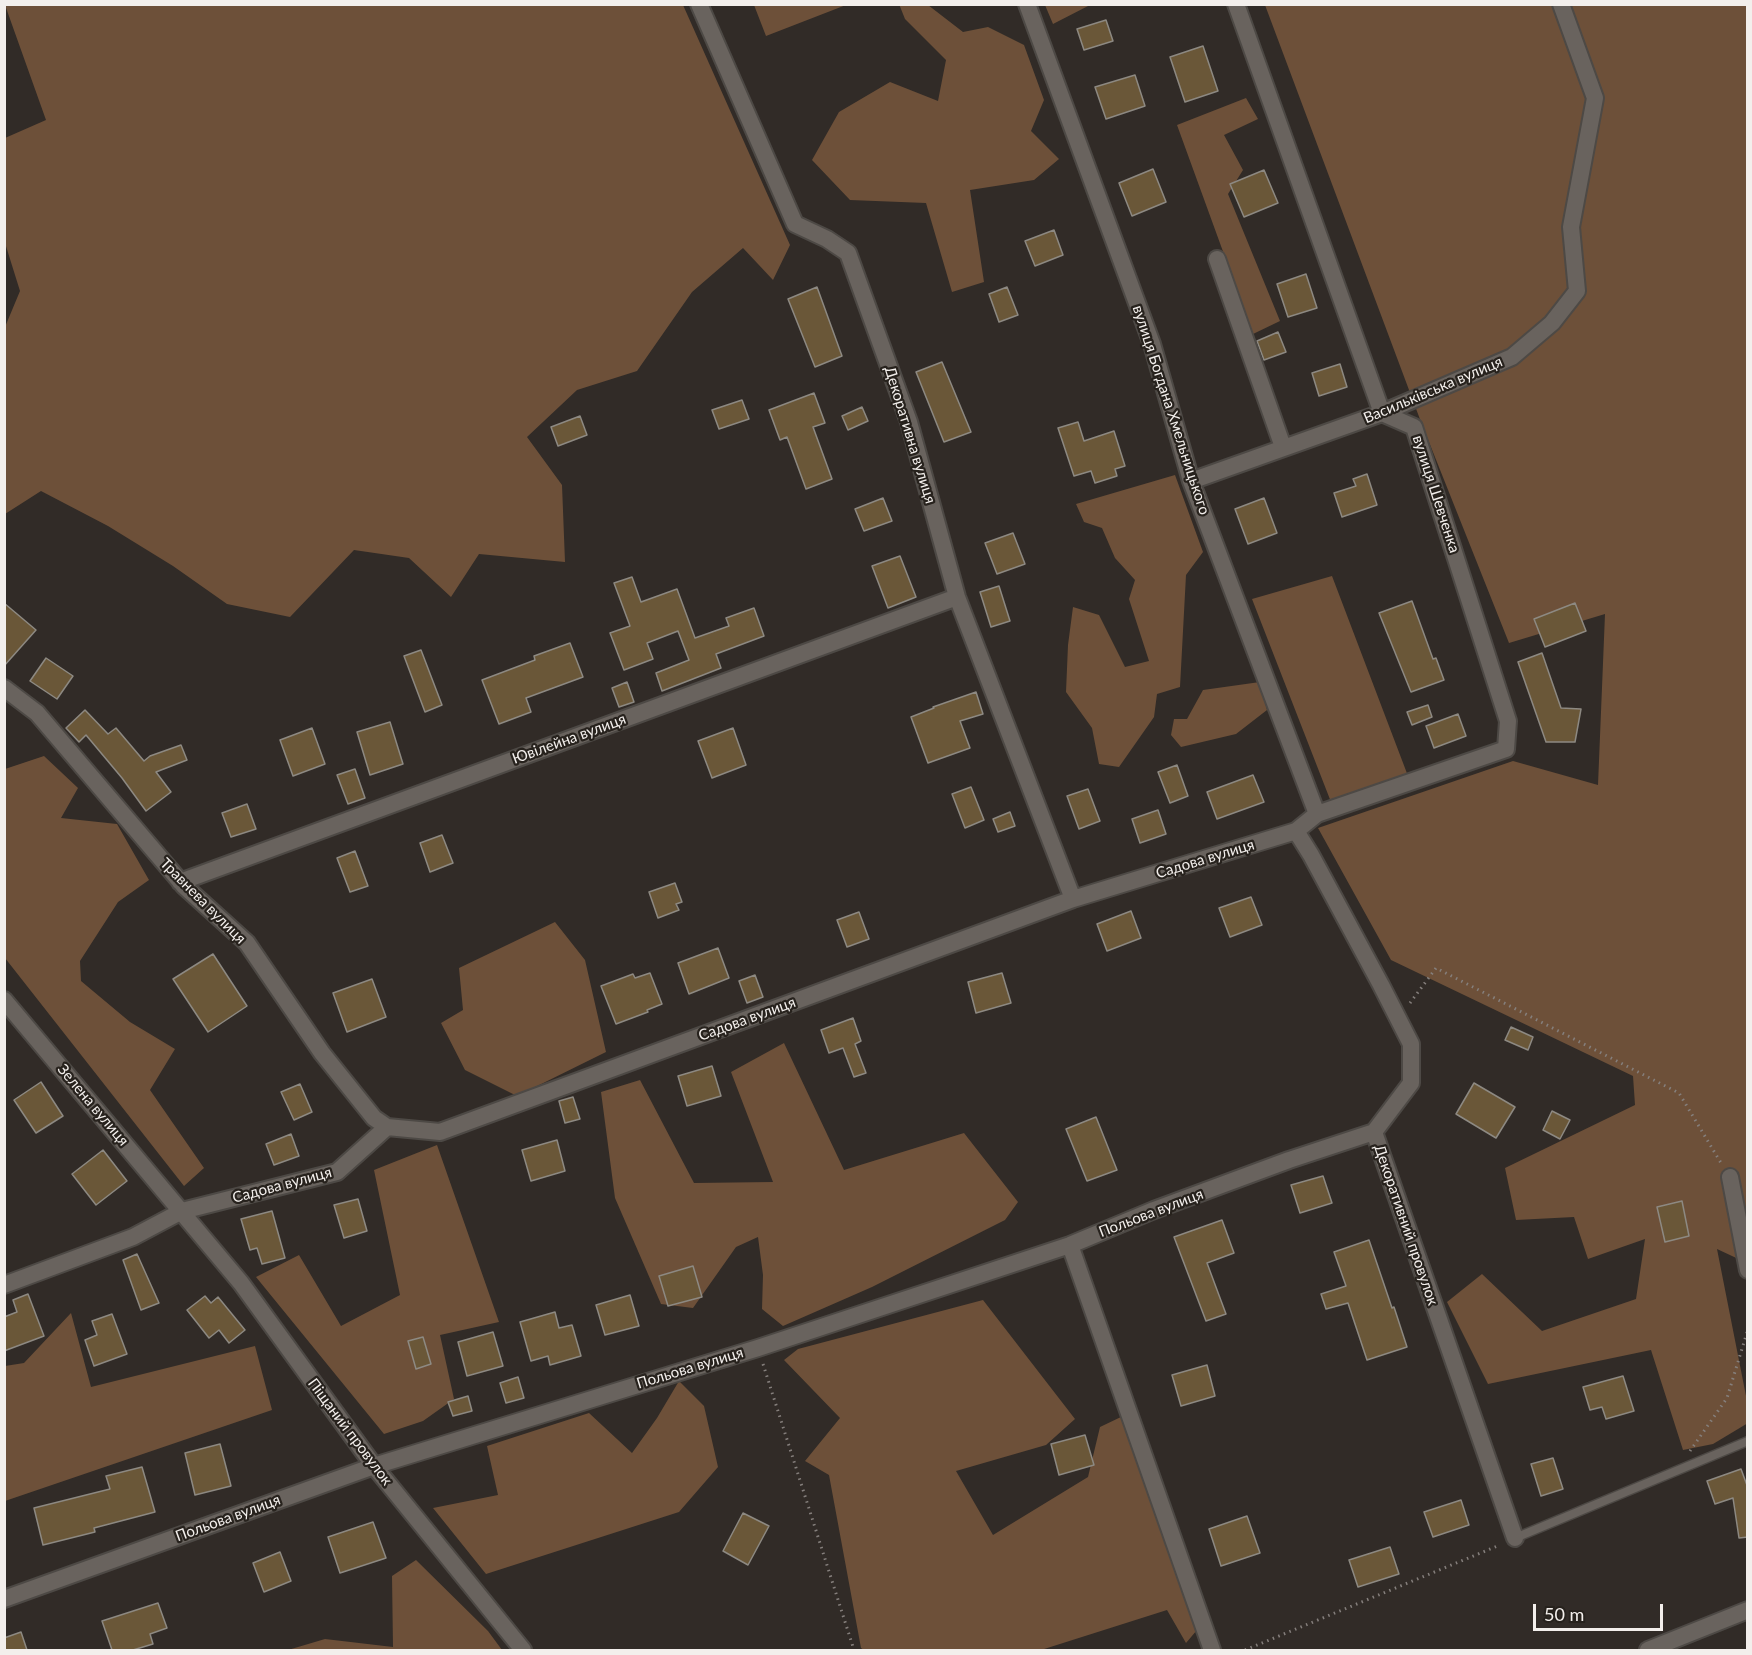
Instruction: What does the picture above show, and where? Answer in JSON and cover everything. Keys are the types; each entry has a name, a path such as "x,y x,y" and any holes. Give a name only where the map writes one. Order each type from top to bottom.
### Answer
{"street":[{"name":"Декоративна вулиця","path":"699,4 795,224 827,239 848,253 909,422 957,597 1072,899"},
{"name":"вулиця Богдана Хмельницького","path":"1027,4 1152,344 1191,481 1317,814"},
{"path":"1236,4 1382,413"},
{"name":"Васильківська вулиця","path":"1191,481 1382,413 1512,357 1552,323 1576,291 1571,227 1595,98 1561,4"},
{"path":"1217,259 1283,447"},
{"name":"вулиця Шевченка","path":"1317,814 1506,749 1509,722 1414,427 1382,413"},
{"name":"Ювілейна вулиця","path":"180,882 957,597"},
{"name":"Травнева вулиця","path":"4,688 37,713 180,882 247,943 322,1053 374,1118 387,1126"},
{"name":"Садова вулиця","path":"4,1285 133,1237 182,1211 337,1172 387,1126 440,1132 1072,899 1296,831 1317,814"},
{"name":"Декоративний провулок","path":"1296,831 1411,1044 1411,1083 1374,1132 1515,1538"},
{"name":"Зелена вулиця","path":"4,1000 182,1211"},
{"name":"Польова вулиця","path":"4,1599 374,1466 758,1348 1070,1245 1154,1210 1289,1160 1374,1132"},
{"path":"1730,1177 1748,1270"},
{"name":"Піщаний провулок","path":"182,1211 241,1283 374,1466 523,1650"},
{"path":"1070,1245 1212,1650"},
{"path":"1648,1650 1748,1610"}],"lane":[{"path":"1515,1538 1748,1441"}],"path":[{"path":"1398,1018 1436,968 1679,1093 1730,1177"},
{"path":"1676,1471 1727,1398 1748,1329"},
{"path":"758,1348 854,1650"},
{"path":"1245,1650 1515,1538"}],"shaded area":[{"path":"754,4 846,5 766,36"},
{"path":"899,4 928,5 963,32 988,27 1024,45 1044,100 1031,131 1059,159 1034,180 970,190 984,282 952,292 926,203 850,200 812,160 839,112 890,82 938,101 946,60 905,19"},
{"path":"5,5 683,5 790,245 773,280 743,248 692,292 637,371 577,390 527,437 562,485 565,562 479,554 451,597 409,558 354,550 290,617 227,604 173,566 108,526 41,491 5,514 5,327 20,291 5,243 5,138 46,120"},
{"path":"1045,5 1090,5 1053,24"},
{"path":"1265,5 1747,5 1747,1263 1717,1249 1747,1401 1748,1423 1713,1444 1683,1450 1651,1350 1488,1384 1447,1302 1482,1274 1542,1331 1636,1299 1645,1239 1588,1259 1574,1217 1516,1220 1505,1168 1635,1105 1633,1076 1391,960 1318,828 1513,761 1598,785 1605,614 1509,643 1421,422"},
{"path":"1246,98 1258,119 1224,135 1243,170 1228,194 1280,321 1253,334 1177,125"},
{"path":"1175,475 1203,552 1186,575 1180,687 1157,694 1154,717 1119,767 1099,764 1092,728 1066,692 1068,645 1073,607 1099,615 1125,667 1149,661 1129,599 1135,580 1115,558 1102,528 1084,522 1076,504"},
{"path":"1332,576 1408,776 1331,802 1252,599"},
{"path":"1260,682 1267,710 1236,734 1181,747 1171,735 1174,719 1187,719 1203,690"},
{"path":"44,756 78,788 61,818 117,824 149,880 118,902 80,961 81,981 130,1022 175,1049 150,1090 204,1168 184,1186 5,958 5,769"},
{"path":"555,922 585,960 606,1052 517,1096 465,1070 441,1023 463,1010 459,968"},
{"path":"784,1043 844,1170 964,1133 1018,1202 1005,1220 872,1287 783,1326 762,1309 763,1275 758,1237 736,1247 693,1308 661,1304 615,1198 601,1092 640,1080 694,1183 773,1182 731,1072"},
{"path":"437,1145 499,1322 440,1335 454,1399 423,1421 384,1434 256,1277 299,1255 341,1326 400,1295 374,1170"},
{"path":"983,1300 1075,1419 1046,1445 956,1471 993,1535 1088,1477 1100,1427 1123,1416 1197,1630 1186,1643 1167,1610 1041,1650 864,1650 861,1648 829,1475 805,1461 840,1418 784,1360 798,1349"},
{"path":"71,1313 91,1387 255,1346 272,1410 5,1501 5,1366 24,1363"},
{"path":"679,1381 704,1406 718,1467 679,1512 486,1574 433,1508 498,1495 487,1446 589,1413 632,1453 657,1418"},
{"path":"416,1560 488,1631 502,1650 288,1650 325,1639 393,1647 392,1576"}],"building":[{"path":"1106,20 1113,41 1084,50 1077,29"},
{"path":"1203,46 1218,91 1185,102 1170,57"},
{"path":"1135,75 1145,106 1106,119 1095,87"},
{"path":"1153,169 1166,202 1132,216 1119,183"},
{"path":"1264,170 1278,203 1244,217 1230,184"},
{"path":"1054,230 1063,255 1035,266 1025,241"},
{"path":"1306,274 1317,308 1288,317 1277,284"},
{"path":"817,287 842,356 815,367 788,299"},
{"path":"1007,287 1018,315 999,322 989,294"},
{"path":"1278,332 1286,352 1264,360 1257,341"},
{"path":"942,362 971,432 944,442 916,372"},
{"path":"1340,364 1347,387 1319,396 1312,373"},
{"path":"814,393 825,423 813,427 832,479 806,489 787,437 780,440 769,410"},
{"path":"742,400 749,419 719,429 712,410"},
{"path":"862,407 868,421 848,430 842,416"},
{"path":"580,416 587,435 558,446 551,427"},
{"path":"1078,422 1084,441 1114,431 1125,466 1115,469 1117,476 1095,483 1091,471 1074,476 1058,428"},
{"path":"1367,474 1377,505 1342,517 1334,493 1356,486 1353,479"},
{"path":"883,498 892,521 864,531 855,509"},
{"path":"1264,498 1277,533 1248,544 1235,509"},
{"path":"1013,533 1025,564 997,574 985,543"},
{"path":"900,556 916,597 888,608 872,566"},
{"path":"632,577 641,602 677,589 695,638 729,626 726,618 754,608 764,636 716,654 721,668 662,691 656,673 689,660 678,631 647,643 653,659 624,670 610,633 630,626 614,583"},
{"path":"999,586 1010,621 991,627 980,592"},
{"path":"1412,601 1433,659 1436,658 1444,680 1411,692 1379,613"},
{"path":"4,603 36,630 4,666"},
{"path":"1575,603 1586,631 1545,647 1534,619"},
{"path":"570,643 583,677 526,698 531,712 499,724 482,680 535,660 534,656"},
{"path":"421,650 442,705 425,712 404,656"},
{"path":"1542,653 1561,708 1581,709 1575,742 1546,742 1518,662"},
{"path":"46,658 73,676 57,699 30,681"},
{"path":"627,682 634,702 619,707 612,688"},
{"path":"976,692 983,714 960,721 970,748 928,763 911,717"},
{"path":"1428,705 1432,717 1412,725 1407,712"},
{"path":"85,710 108,734 116,728 144,761 150,756 181,745 187,760 156,772 171,792 146,811 86,735 79,742 66,728"},
{"path":"1458,714 1466,736 1434,748 1426,726"},
{"path":"390,722 403,764 370,775 357,732"},
{"path":"312,728 325,764 293,776 280,740"},
{"path":"733,728 746,765 712,778 698,741"},
{"path":"1177,765 1188,796 1170,803 1158,772"},
{"path":"355,769 365,798 348,804 337,775"},
{"path":"1253,775 1264,802 1217,819 1207,792"},
{"path":"971,787 984,820 965,828 952,794"},
{"path":"1088,789 1100,821 1079,829 1067,796"},
{"path":"247,804 256,829 231,837 222,813"},
{"path":"1158,810 1166,834 1140,843 1132,819"},
{"path":"1010,812 1015,826 998,832 993,819"},
{"path":"442,835 453,863 430,872 420,843"},
{"path":"355,851 368,886 350,892 337,858"},
{"path":"675,883 682,902 676,904 679,910 658,918 649,892"},
{"path":"1251,897 1262,925 1230,937 1219,908"},
{"path":"1131,911 1141,938 1107,951 1097,924"},
{"path":"859,912 869,939 847,947 837,920"},
{"path":"718,948 729,978 689,994 678,963"},
{"path":"213,954 247,1006 208,1032 173,979"},
{"path":"650,973 662,1004 616,1024 601,986 633,974 635,978"},
{"path":"1002,973 1011,1003 976,1013 968,982"},
{"path":"755,975 763,997 747,1003 739,981"},
{"path":"372,979 386,1017 347,1032 333,993"},
{"path":"853,1018 861,1041 855,1044 866,1073 854,1077 843,1048 829,1053 821,1030"},
{"path":"1511,1027 1533,1037 1528,1050 1505,1040"},
{"path":"712,1066 721,1096 687,1106 678,1076"},
{"path":"41,1082 63,1116 36,1133 14,1100"},
{"path":"1474,1083 1515,1107 1496,1138 1456,1114"},
{"path":"300,1084 312,1112 294,1120 281,1092"},
{"path":"573,1097 580,1119 565,1123 559,1101"},
{"path":"1552,1111 1570,1120 1560,1139 1543,1130"},
{"path":"1096,1117 1117,1170 1087,1181 1066,1129"},
{"path":"291,1134 299,1156 274,1165 266,1144"},
{"path":"557,1140 565,1171 531,1181 522,1150"},
{"path":"103,1150 127,1181 96,1205 72,1174"},
{"path":"1323,1176 1332,1203 1300,1213 1291,1185"},
{"path":"358,1199 367,1231 344,1238 334,1205"},
{"path":"1682,1201 1689,1236 1665,1242 1657,1207"},
{"path":"272,1211 285,1258 262,1264 257,1248 250,1250 241,1219"},
{"path":"1222,1220 1234,1253 1207,1263 1226,1314 1206,1321 1174,1237"},
{"path":"1369,1240 1407,1347 1367,1360 1348,1303 1326,1309 1321,1294 1346,1286 1334,1252"},
{"path":"137,1254 159,1303 141,1310 123,1260"},
{"path":"693,1266 702,1297 668,1306 659,1276"},
{"path":"28,1294 44,1336 4,1351 4,1317 17,1312 13,1300"},
{"path":"630,1295 639,1326 605,1335 596,1305"},
{"path":"205,1296 211,1303 218,1297 245,1330 229,1343 219,1330 209,1338 187,1310"},
{"path":"555,1312 559,1328 572,1325 581,1356 550,1365 548,1356 531,1361 520,1322"},
{"path":"112,1314 127,1354 94,1366 85,1340 97,1335 92,1321"},
{"path":"493,1332 503,1366 467,1376 458,1342"},
{"path":"423,1337 431,1364 416,1369 408,1341"},
{"path":"1207,1365 1215,1396 1181,1406 1172,1375"},
{"path":"1623,1376 1634,1411 1606,1419 1602,1407 1590,1410 1583,1387"},
{"path":"518,1377 524,1398 506,1403 500,1383"},
{"path":"468,1396 472,1411 453,1416 448,1402"},
{"path":"1085,1435 1094,1465 1059,1475 1051,1444"},
{"path":"220,1444 231,1486 195,1495 185,1453"},
{"path":"1553,1458 1563,1489 1541,1496 1531,1464"},
{"path":"142,1467 155,1512 94,1528 95,1532 43,1545 34,1508 110,1489 106,1476"},
{"path":"1741,1469 1748,1488 1748,1537 1739,1538 1733,1498 1715,1504 1707,1481"},
{"path":"1461,1500 1469,1525 1433,1537 1424,1512"},
{"path":"743,1513 769,1526 748,1565 723,1551"},
{"path":"1247,1516 1260,1553 1221,1566 1209,1529"},
{"path":"373,1522 386,1558 340,1573 328,1537"},
{"path":"1390,1547 1399,1574 1358,1587 1349,1560"},
{"path":"280,1552 291,1581 264,1592 253,1563"},
{"path":"158,1603 167,1628 150,1634 153,1644 133,1650 112,1650 102,1621"},
{"path":"21,1632 27,1650 4,1650 4,1638"}]}
